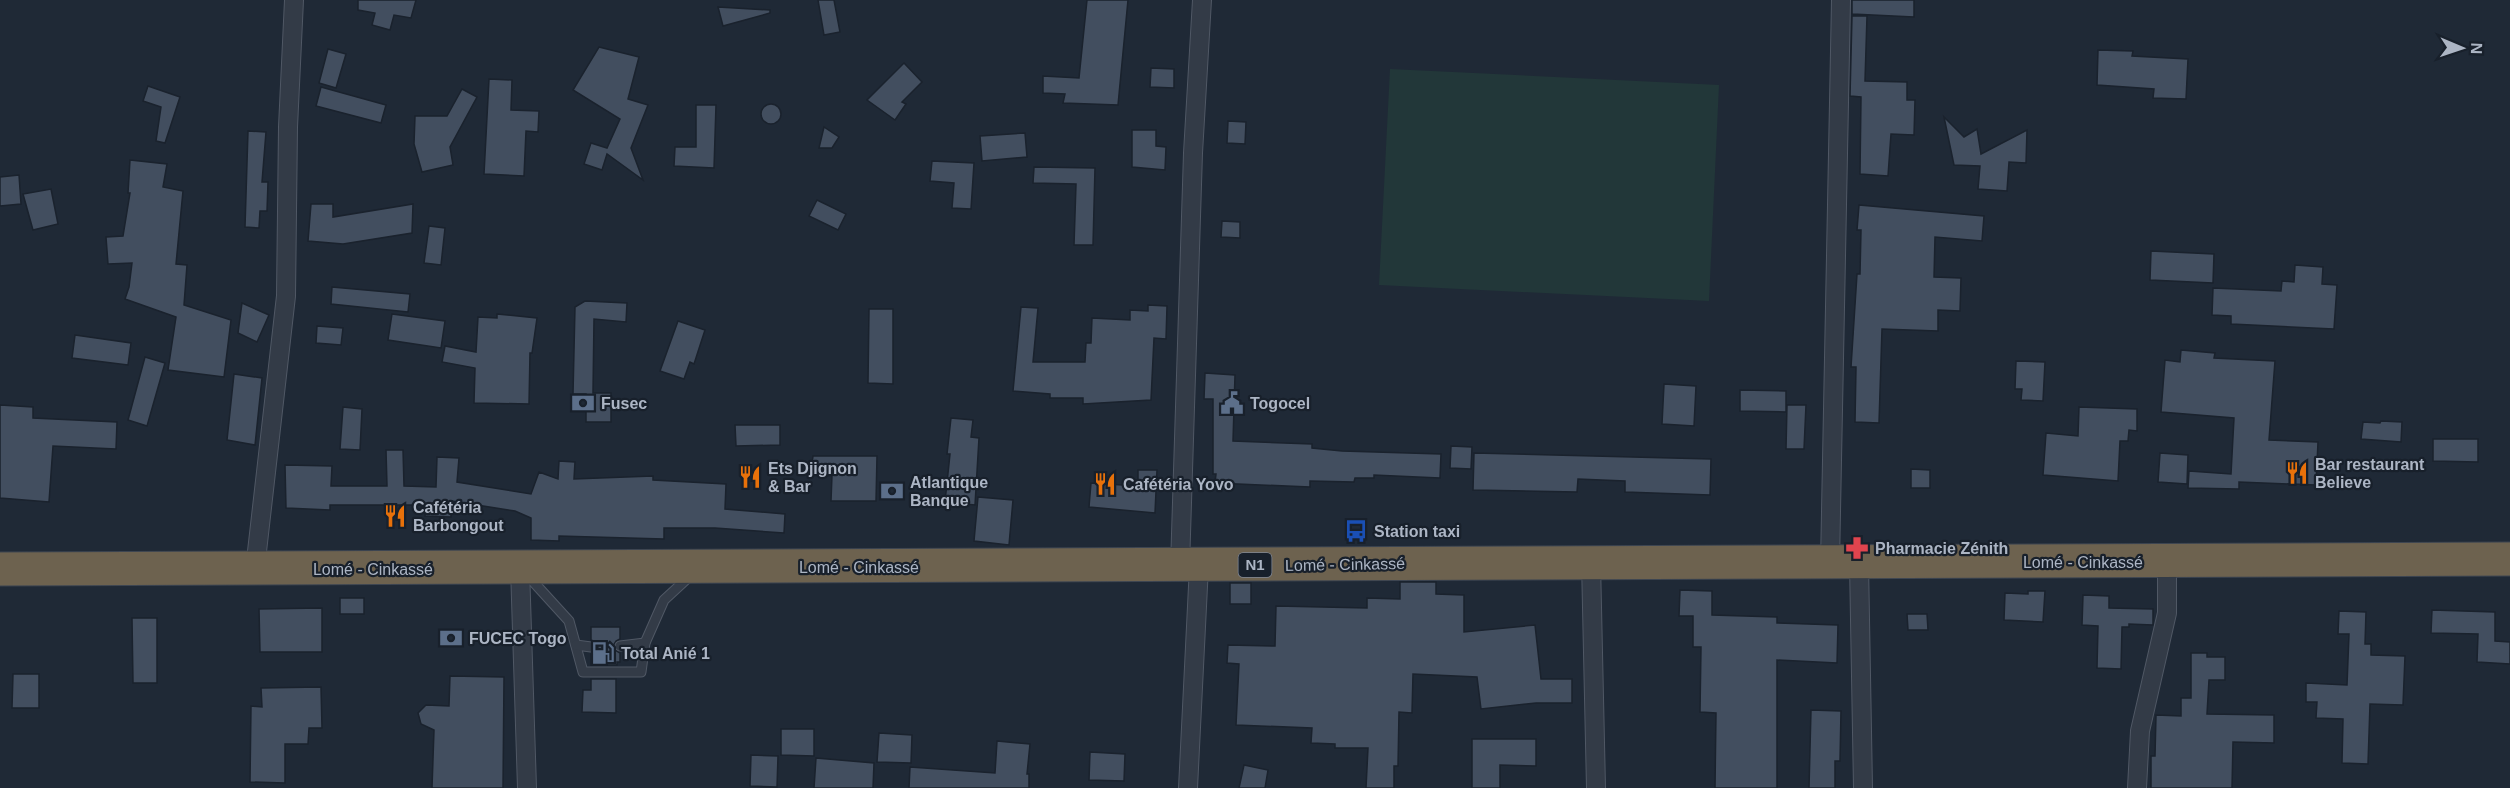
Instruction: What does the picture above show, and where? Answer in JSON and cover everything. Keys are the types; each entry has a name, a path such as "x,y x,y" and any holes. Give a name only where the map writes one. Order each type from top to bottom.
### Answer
{"highway":[{"name":"Lomé - Cinkassé","path":"0,570 2510,559"}],"street":[{"path":"255,569 286,296 288,127 294,0"},
{"path":"1188,788 1193,153 1202,0"},
{"path":"1841,0 1844,562 1863,788"},
{"path":"2137,788 2140,731 2167,613 2167,561"},
{"path":"1590,562 1596,788"},
{"path":"520,568 527,788"}],"lane":[{"path":"520,568 569,621 583,672 641,672 645,643 664,600 699,568"},
{"path":"620,646 645,643"},
{"path":"576,645 591,647"}],"green space":[{"path":"1390,69 1719,85 1709,301 1379,285"}],"building":[{"path":"358,0 416,0 411,18 394,15 390,30 372,25 375,13 358,10"},
{"path":"818,0 834,0 840,32 824,35"},
{"path":"1087,0 1128,0 1118,105 1063,103 1065,94 1043,93 1043,76 1079,78"},
{"path":"1852,0 1914,0 1914,17 1852,14"},
{"path":"718,7 770,10 770,13 723,26"},
{"path":"1852,16 1867,16 1865,81 1907,82 1907,100 1915,100 1914,135 1891,134 1888,176 1860,174 1861,97 1850,96"},
{"path":"599,47 639,57 628,99 648,105 631,148 643,180 607,154 602,170 584,164 591,143 607,148 620,119 573,90"},
{"path":"328,49 346,54 336,88 319,83"},
{"path":"2098,50 2133,51 2132,56 2188,59 2186,99 2153,98 2154,89 2097,85"},
{"path":"904,63 922,82 902,102 906,104 895,120 867,100"},
{"path":"1151,68 1174,69 1174,88 1150,87"},
{"path":"489,79 512,80 511,110 539,111 538,132 526,131 524,176 484,174"},
{"path":"148,86 180,97 165,143 156,141 161,107 143,101"},
{"path":"321,87 386,105 381,123 316,106"},
{"path":"462,89 477,97 450,147 453,165 422,172 414,144 415,116 447,116"},
{"path":"771,104 778,107 781,114 778,121 771,124 764,121 761,114 764,107"},
{"path":"696,105 716,105 714,168 674,166 675,147 696,147"},
{"path":"1944,117 1964,137 1977,129 1981,154 2027,130 2026,163 2009,162 2007,191 1978,189 1980,166 1954,165"},
{"path":"1228,121 1246,122 1245,144 1227,143"},
{"path":"824,127 839,137 832,148 819,148"},
{"path":"1132,130 1156,130 1156,146 1166,147 1165,170 1132,167"},
{"path":"248,131 266,132 262,182 268,182 267,211 260,211 259,228 245,227"},
{"path":"1025,133 1027,157 982,161 980,136"},
{"path":"130,160 167,164 163,187 183,191 176,264 187,265 184,305 231,320 224,377 168,370 176,317 125,299 132,263 108,264 106,237 123,236 130,193 128,193"},
{"path":"932,161 974,163 971,209 952,208 954,183 930,181"},
{"path":"1034,167 1095,168 1093,245 1074,245 1076,184 1033,183"},
{"path":"19,175 21,204 0,206 0,177"},
{"path":"51,189 58,224 33,230 23,194"},
{"path":"817,200 846,214 838,230 809,216"},
{"path":"311,204 333,204 333,217 413,204 412,233 343,244 308,241"},
{"path":"1859,205 1984,216 1982,241 1935,237 1934,277 1961,278 1960,311 1938,310 1938,331 1882,329 1879,423 1855,422 1856,367 1851,367 1857,274 1860,274 1861,230 1857,230"},
{"path":"1222,221 1240,222 1240,238 1221,237"},
{"path":"429,226 445,228 441,265 424,263"},
{"path":"2151,251 2214,254 2213,283 2150,280"},
{"path":"2295,265 2323,267 2322,284 2337,285 2334,329 2231,324 2231,316 2212,315 2213,288 2281,291 2282,281 2294,282"},
{"path":"332,287 410,294 408,312 331,304"},
{"path":"585,301 627,303 626,322 594,319 593,393 611,393 611,422 586,422 586,394 573,394 575,307"},
{"path":"242,303 269,315 257,342 238,333"},
{"path":"1148,305 1167,306 1166,339 1154,338 1151,400 1083,404 1083,398 1050,398 1050,394 1013,391 1021,307 1038,308 1033,362 1085,362 1086,343 1091,343 1092,318 1130,320 1130,310 1148,311"},
{"path":"869,309 893,309 893,384 868,383"},
{"path":"392,314 445,321 441,348 388,340"},
{"path":"497,314 537,318 532,353 530,353 529,404 474,403 475,368 442,362 445,346 476,352 478,317 497,318"},
{"path":"678,321 705,330 694,364 690,362 684,379 660,371"},
{"path":"317,326 343,328 341,345 316,343"},
{"path":"75,335 131,343 128,365 72,358"},
{"path":"2181,350 2215,353 2214,358 2275,361 2269,440 2318,442 2316,485 2239,482 2239,489 2188,488 2189,471 2231,474 2234,418 2161,412 2165,360 2180,362"},
{"path":"145,357 165,363 147,426 128,420"},
{"path":"2016,361 2045,362 2043,401 2021,400 2022,389 2015,389"},
{"path":"1205,373 1235,375 1233,441 1312,444 1312,448 1342,451 1441,454 1440,478 1374,475 1374,478 1355,478 1354,482 1310,481 1310,487 1215,483 1213,399 1204,399"},
{"path":"234,374 262,378 255,445 227,440"},
{"path":"1664,384 1696,386 1694,426 1662,424"},
{"path":"1740,390 1786,391 1786,412 1740,411"},
{"path":"0,405 33,407 33,418 117,422 116,449 53,446 49,502 0,498"},
{"path":"1787,405 1806,405 1804,449 1786,449"},
{"path":"343,407 362,409 360,450 340,449"},
{"path":"2079,407 2137,409 2137,431 2129,430 2128,441 2120,441 2118,481 2043,475 2046,433 2078,436"},
{"path":"951,418 973,420 971,437 979,438 975,505 945,502"},
{"path":"2381,421 2402,422 2401,442 2361,439 2363,422 2380,423"},
{"path":"735,425 780,425 780,445 736,446"},
{"path":"2433,439 2478,439 2478,462 2433,461"},
{"path":"1451,446 1472,447 1471,469 1450,468"},
{"path":"386,450 403,450 404,486 436,487 437,457 459,458 457,482 531,494 539,472 558,479 559,461 575,462 574,479 653,476 653,480 726,484 725,509 785,514 784,533 715,528 664,528 664,539 559,536 559,541 531,540 531,518 515,511 451,501 451,517 425,516 426,505 330,505 330,510 286,508 285,465 332,466 331,486 387,486"},
{"path":"1474,453 1711,459 1710,495 1625,492 1625,481 1578,479 1577,492 1473,490"},
{"path":"2160,453 2188,455 2187,484 2158,482"},
{"path":"813,456 877,456 876,501 831,501 832,475 811,472"},
{"path":"1911,469 1930,470 1930,488 1911,488"},
{"path":"1138,470 1157,470 1155,513 1089,507 1091,483 1138,486"},
{"path":"978,497 1013,500 1009,545 974,541"},
{"path":"1400,582 1436,582 1436,594 1464,595 1464,632 1535,625 1541,679 1572,679 1572,703 1536,703 1481,709 1477,677 1413,674 1412,713 1399,712 1398,766 1394,766 1394,788 1366,788 1368,748 1335,748 1335,744 1311,743 1312,728 1236,725 1239,664 1227,663 1228,645 1275,646 1276,606 1367,608 1367,598 1400,599"},
{"path":"1230,583 1251,583 1251,604 1230,604"},
{"path":"1680,590 1712,591 1712,615 1777,617 1777,623 1838,625 1837,663 1777,660 1777,788 1715,788 1716,713 1700,712 1701,647 1693,647 1693,616 1679,616"},
{"path":"2028,591 2045,591 2043,622 2004,620 2005,593 2028,594"},
{"path":"2083,595 2109,596 2109,608 2153,609 2153,625 2129,624 2129,627 2122,627 2121,669 2097,668 2098,626 2082,625"},
{"path":"340,598 364,598 364,614 340,614"},
{"path":"322,608 322,652 260,652 259,609"},
{"path":"2432,610 2495,612 2495,641 2510,642 2510,664 2477,662 2478,634 2431,633"},
{"path":"2339,611 2366,612 2365,644 2371,644 2371,655 2405,656 2403,705 2370,704 2368,764 2342,763 2343,719 2316,718 2317,702 2306,702 2306,683 2347,685 2349,634 2338,634"},
{"path":"1907,614 1927,614 1928,630 1908,630"},
{"path":"132,618 157,618 157,683 133,683"},
{"path":"591,627 620,627 620,639 613,646 620,653 620,662 617,662 617,665 591,665 591,654 596,652 598,647 596,642 591,640"},
{"path":"2191,653 2207,653 2207,657 2225,657 2225,680 2209,680 2207,714 2274,715 2274,743 2233,742 2232,788 2151,788 2151,756 2155,756 2156,715 2181,716 2181,698 2191,698"},
{"path":"13,674 39,674 39,708 12,708"},
{"path":"450,676 504,677 503,788 432,788 434,730 421,724 418,713 426,705 449,706"},
{"path":"591,679 616,679 616,713 582,712 583,690 591,690"},
{"path":"321,687 322,728 309,728 308,744 285,744 285,783 250,782 251,706 262,707 261,688"},
{"path":"1811,710 1841,711 1840,761 1835,761 1835,788 1809,788"},
{"path":"781,729 814,729 814,756 781,755"},
{"path":"879,733 912,735 911,763 877,762"},
{"path":"1472,739 1536,739 1536,766 1500,765 1500,788 1472,788"},
{"path":"997,741 1030,744 1027,774 1029,774 1029,788 909,788 910,767 995,773"},
{"path":"1090,752 1125,754 1124,781 1089,780"},
{"path":"751,755 778,756 777,787 750,786"},
{"path":"816,758 874,763 873,788 814,788"},
{"path":"1244,765 1268,770 1265,788 1239,788"}],"place":[{"name":"Fusec","path":"583,403"},
{"name":"Togocel","path":"1232,403"},
{"name":"Bar restaurant Believe","path":"2297,473"},
{"name":"Ets Djignon & Bar","path":"750,477"},
{"name":"Cafétéria Yovo","path":"1105,484"},
{"name":"Atlantique Banque","path":"892,491"},
{"name":"Cafétéria Barbongout","path":"395,516"},
{"name":"Station taxi","path":"1356,531"},
{"name":"Pharmacie Zénith","path":"1857,548"},
{"name":"FUCEC Togo","path":"451,638"},
{"name":"Total Anié 1","path":"603,653"}]}
